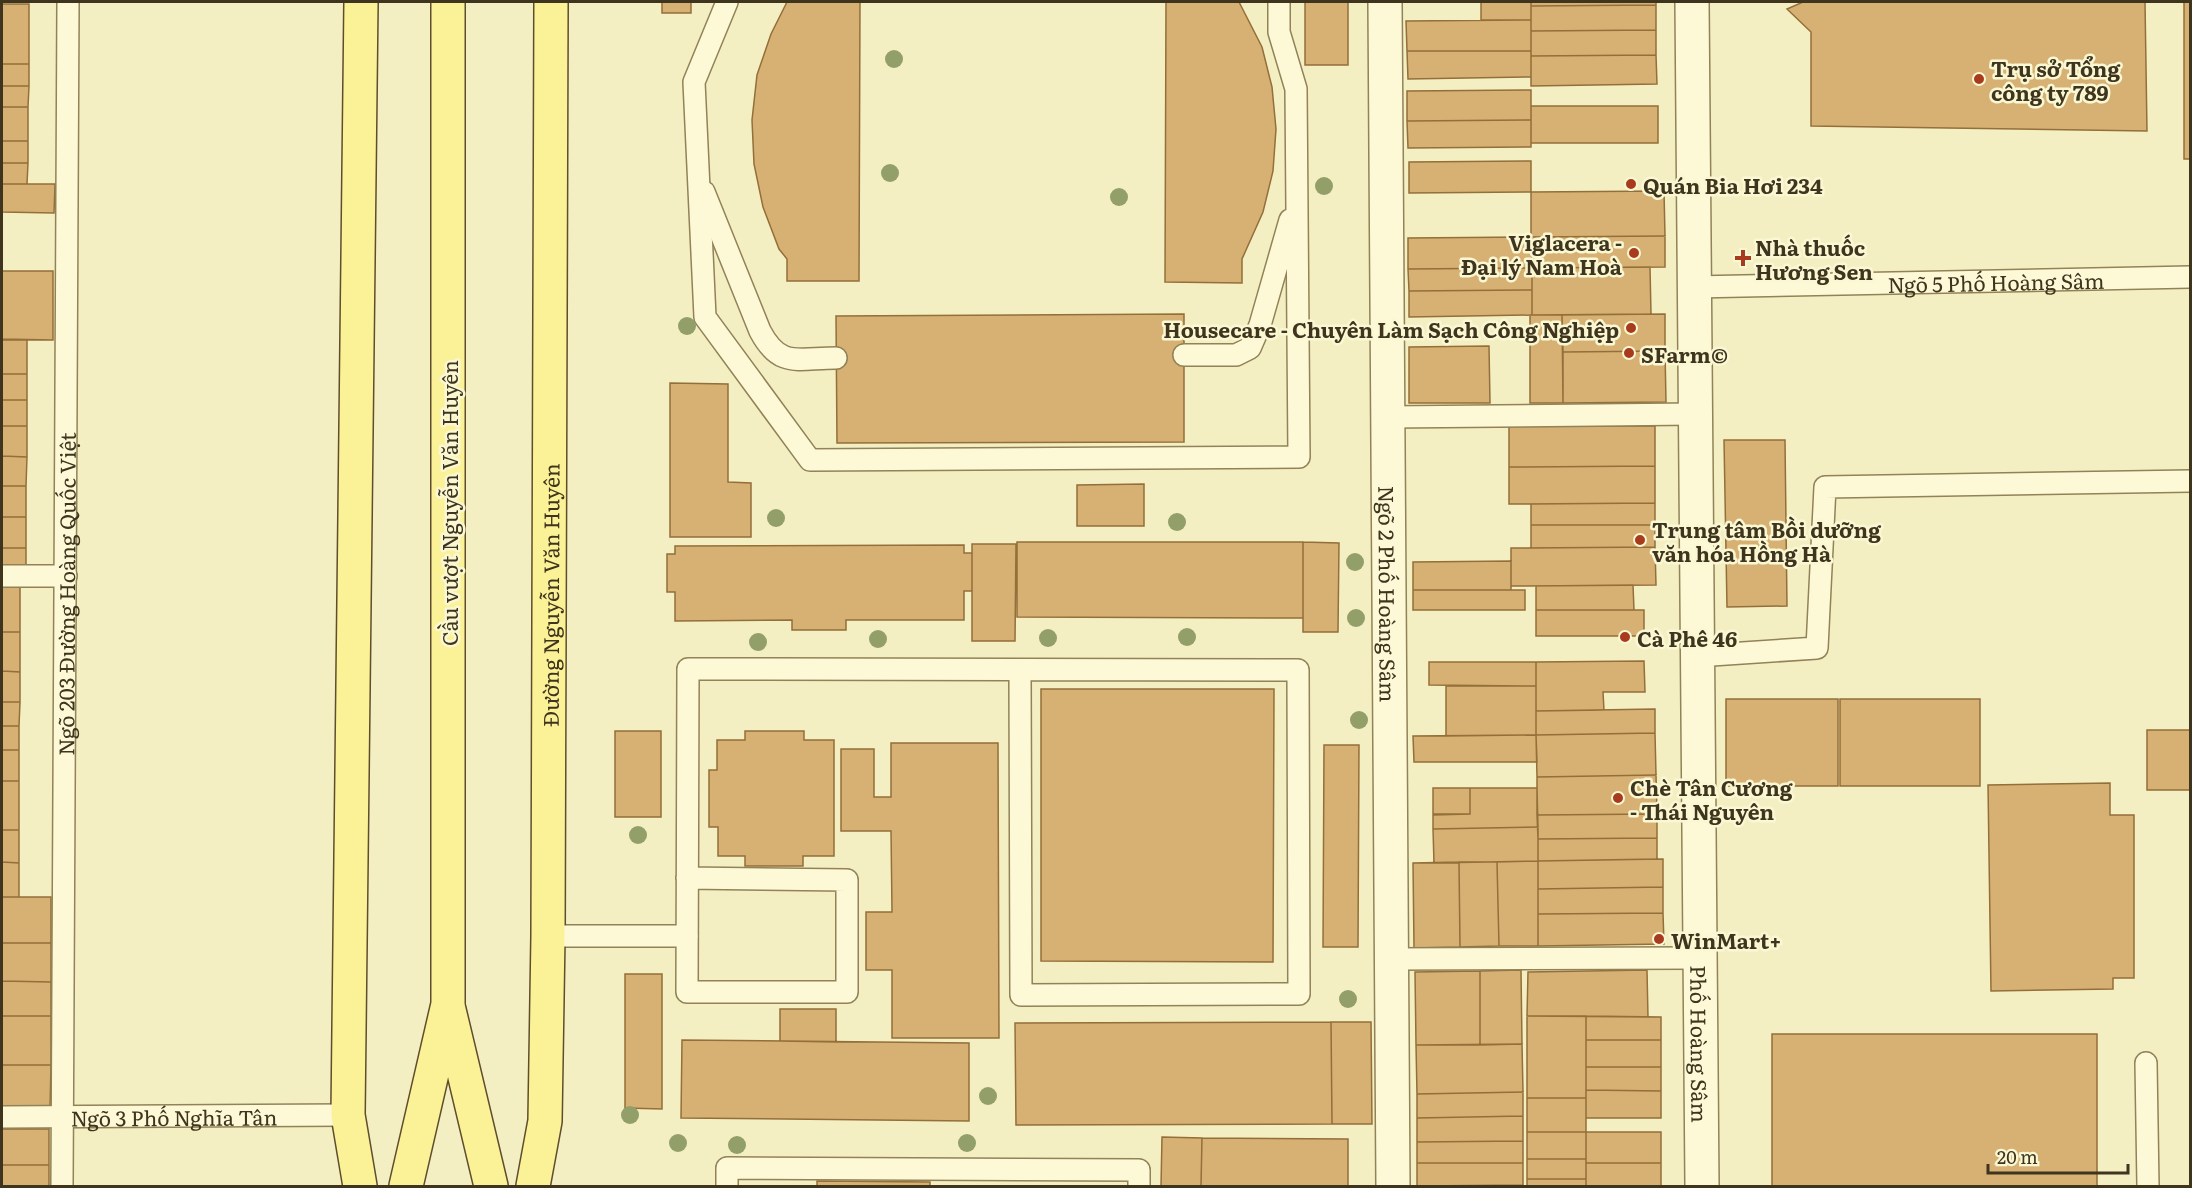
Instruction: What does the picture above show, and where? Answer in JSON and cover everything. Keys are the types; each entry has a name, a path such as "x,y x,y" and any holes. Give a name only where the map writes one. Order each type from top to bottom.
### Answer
{"main road":[{"name":"Cầu vượt Nguyễn Văn Huyên","path":"406,1186 448,1004 448,2"},
{"path":"360,1186 348,1115 365,7"},
{"name":"Đường Nguyễn Văn Huyên","path":"533,1186 545,1121 548,936 547,11"},
{"name":"Cầu vượt Nguyễn Văn Huyên","path":"448,1004 491,1186"}],"street":[{"name":"Ngõ 2 Phố Hoàng Sâm","path":"1385,2 1393,1186"},
{"name":"Phố Hoàng Sâm","path":"1692,2 1702,1186"}],"lane":[{"name":"Ngõ 203 Đường Hoàng Quốc Việt","path":"62,1186 68,2"},
{"path":"728,2 694,82 705,317 810,460 1299,457 1296,89 1279,32 1280,2"},
{"path":"699,177 760,331 771,351 786,358 836,358"},
{"path":"1184,355 1236,355 1250,348 1260,325 1297,196"},
{"name":"Ngõ 5 Phố Hoàng Sâm","path":"1694,287 2190,277"},
{"path":"1388,417 1695,414"},
{"path":"1697,656 1817,648 1825,487 2190,481"},
{"path":"2,576 66,576"},
{"path":"687,878 848,880 848,992 687,992 687,878 688,669 1298,670 1299,994 1021,995 1020,671"},
{"path":"548,936 687,936"},
{"path":"1391,959 1699,958"},
{"path":"2146,1063 2148,1186"},
{"name":"Ngõ 3 Phố Nghĩa Tân","path":"2,1117 348,1115"},
{"path":"727,1186 727,1168 1139,1170 1139,1186"}],"building":[{"path":"662,2 691,2 691,13 662,13"},
{"path":"787,2 860,2 859,281 787,281 787,259 779,249 763,207 754,164 752,120 757,75 771,34"},
{"path":"1166,2 1239,2 1262,47 1272,87 1276,129 1273,171 1263,212 1242,259 1242,283 1165,282"},
{"path":"1305,2 1348,2 1348,65 1305,65"},
{"path":"1481,2 1531,2 1531,20 1481,20"},
{"path":"1531,2 1656,2 1656,5 1531,6"},
{"name":"Trụ sở Tổng công ty 789","path":"1803,2 2145,2 2147,131 1811,126 1811,32 1787,9"},
{"path":"2184,2 2190,2 2190,159 2184,159"},
{"path":"2,4 29,4 29,64 2,64"},
{"path":"1656,5 1656,30 1531,31 1531,6"},
{"path":"1531,20 1531,51 1407,51 1406,21"},
{"path":"1656,30 1656,55 1531,56 1531,31"},
{"path":"1407,51 1531,51 1531,77 1408,79"},
{"path":"1656,55 1657,84 1531,86 1531,56"},
{"path":"2,64 29,64 29,86 2,86"},
{"path":"2,86 29,86 28,107 2,107"},
{"path":"1531,90 1531,120 1407,121 1407,91"},
{"path":"1531,106 1658,106 1658,143 1531,143"},
{"path":"2,107 28,107 28,141 2,141"},
{"path":"1531,120 1531,147 1408,148 1407,121"},
{"path":"2,141 28,141 28,163 2,163"},
{"path":"1531,161 1531,192 1409,193 1409,162"},
{"path":"2,163 28,163 27,184 2,184"},
{"path":"2,184 55,184 54,213 2,212"},
{"path":"1664,191 1665,236 1531,237 1531,192"},
{"path":"1665,236 1665,267 1532,268 1531,237"},
{"path":"1531,237 1532,268 1408,269 1408,238"},
{"path":"1650,267 1651,314 1532,315 1532,268"},
{"path":"1532,268 1532,290 1409,291 1408,269"},
{"path":"2,271 53,271 53,340 2,339"},
{"path":"1532,290 1532,315 1409,317 1409,291"},
{"path":"1184,314 1184,442 837,443 836,316"},
{"path":"1665,314 1665,351 1563,352 1562,315"},
{"path":"1530,315 1562,315 1563,403 1530,403"},
{"path":"2,340 27,340 27,374 2,374"},
{"path":"1489,346 1490,403 1409,403 1409,347"},
{"path":"1665,351 1666,402 1563,403 1563,352"},
{"path":"2,374 27,374 27,400 2,400"},
{"path":"670,383 728,384 728,482 751,483 751,537 670,537"},
{"path":"2,400 27,400 27,426 2,426"},
{"path":"2,426 27,426 27,457 2,456"},
{"path":"1509,426 1655,426 1655,466 1509,467"},
{"path":"1724,440 1785,440 1787,606 1727,607"},
{"path":"2,456 27,457 26,486 2,486"},
{"path":"1655,466 1655,503 1509,504 1509,467"},
{"path":"1144,484 1144,526 1077,526 1077,485"},
{"path":"2,486 26,486 26,517 2,517"},
{"path":"1655,503 1655,525 1531,525 1531,504"},
{"path":"2,517 26,517 26,548 2,548"},
{"path":"1531,525 1655,525 1655,547 1531,548"},
{"path":"1017,542 1303,542 1303,618 1017,617"},
{"path":"1303,542 1339,543 1338,632 1303,632"},
{"path":"972,544 1016,544 1015,641 972,641"},
{"path":"964,545 964,553 972,553 972,591 964,591 964,620 846,620 846,630 792,630 792,620 675,621 675,592 667,592 667,554 675,554 675,546"},
{"path":"1655,547 1656,585 1511,586 1511,548"},
{"path":"2,548 26,548 26,571 2,571"},
{"path":"1511,561 1511,590 1413,590 1413,562"},
{"path":"2,582 20,582 20,632 2,632"},
{"path":"1633,585 1634,610 1536,610 1536,586"},
{"path":"1413,590 1525,590 1525,610 1413,610"},
{"path":"1536,610 1644,610 1644,636 1536,636"},
{"path":"2,632 20,632 20,672 2,671"},
{"path":"1644,661 1645,692 1603,692 1604,710 1536,711 1536,662"},
{"path":"1429,662 1536,662 1536,686 1429,685"},
{"path":"2,671 20,672 20,702 2,702"},
{"path":"1446,686 1536,686 1536,735 1446,736"},
{"path":"1041,689 1274,689 1273,962 1041,961"},
{"path":"1726,699 1838,699 1838,786 1726,786"},
{"path":"1840,699 1980,699 1980,786 1840,786"},
{"path":"2,702 20,702 19,726 2,726"},
{"path":"1655,709 1655,733 1536,735 1536,711"},
{"path":"2,726 19,726 19,750 2,750"},
{"path":"2147,730 2190,730 2190,790 2147,790"},
{"path":"615,731 661,731 661,817 615,817"},
{"path":"745,731 804,731 804,740 834,740 834,856 803,856 803,866 745,866 745,856 718,856 718,827 709,827 709,770 717,770 717,740 745,740"},
{"path":"1655,733 1656,775 1537,777 1536,735"},
{"path":"1536,735 1537,762 1414,762 1413,736"},
{"path":"891,743 998,743 999,1038 892,1038 892,970 866,970 866,912 892,912 891,831 841,831 841,749 874,749 874,797 891,797"},
{"path":"1324,745 1359,745 1358,947 1323,947"},
{"path":"2,750 19,750 19,781 2,781"},
{"path":"1656,775 1657,814 1537,815 1537,777"},
{"path":"2,781 19,781 19,830 2,830"},
{"path":"2110,783 2110,815 2134,815 2134,978 2113,978 2113,989 1991,991 1988,785"},
{"path":"1433,788 1470,788 1470,814 1433,814"},
{"path":"1470,788 1537,788 1538,827 1433,829 1433,815 1470,814"},
{"path":"1657,814 1657,838 1538,839 1537,815"},
{"path":"1538,827 1538,861 1434,863 1433,829"},
{"path":"2,830 19,830 19,863 2,862"},
{"path":"1657,838 1657,859 1538,861 1538,839"},
{"path":"1663,859 1663,887 1538,889 1538,861"},
{"path":"1538,861 1538,946 1499,946 1497,862"},
{"path":"2,862 19,863 19,897 2,897"},
{"path":"1459,862 1460,947 1414,948 1413,863"},
{"path":"1459,862 1497,862 1499,946 1460,947"},
{"path":"1663,887 1663,913 1538,914 1538,889"},
{"path":"2,897 51,897 51,943 2,943"},
{"path":"1663,913 1664,944 1538,946 1538,914"},
{"path":"2,943 51,943 51,982 2,981"},
{"path":"1521,970 1522,1044 1480,1045 1480,971"},
{"path":"1647,970 1648,1017 1527,1016 1528,972"},
{"path":"1480,971 1480,1045 1416,1045 1415,972"},
{"path":"625,974 662,974 662,1109 625,1108"},
{"path":"2,981 51,982 51,1016 2,1016"},
{"path":"780,1009 836,1009 836,1042 780,1041"},
{"path":"2,1016 51,1016 51,1065 2,1065"},
{"path":"1527,1016 1586,1016 1586,1098 1527,1098"},
{"path":"1586,1016 1661,1017 1661,1040 1586,1040"},
{"path":"1331,1022 1332,1124 1016,1125 1015,1023"},
{"path":"1331,1022 1371,1022 1372,1124 1332,1124"},
{"path":"1772,1034 2097,1034 2097,1186 1772,1186"},
{"path":"682,1040 969,1043 969,1121 681,1118"},
{"path":"1586,1040 1661,1040 1661,1067 1586,1067"},
{"path":"1522,1044 1523,1092 1417,1094 1416,1045"},
{"path":"2,1065 51,1065 50,1108 2,1108"},
{"path":"1586,1067 1661,1067 1661,1091 1586,1090"},
{"path":"1586,1090 1661,1091 1661,1118 1586,1118"},
{"path":"1523,1092 1523,1116 1417,1118 1417,1094"},
{"path":"1527,1098 1586,1098 1586,1132 1527,1132"},
{"path":"1523,1116 1523,1141 1417,1142 1417,1118"},
{"path":"2,1129 49,1129 49,1165 2,1165"},
{"path":"1527,1132 1586,1132 1586,1159 1527,1159"},
{"path":"1586,1132 1661,1132 1661,1163 1586,1163"},
{"path":"1162,1137 1202,1138 1201,1186 1161,1186"},
{"path":"1202,1138 1348,1139 1348,1186 1201,1186"},
{"path":"1523,1141 1523,1163 1417,1163 1417,1142"},
{"path":"1527,1159 1586,1159 1586,1179 1527,1179"},
{"path":"1417,1163 1523,1163 1523,1185 1417,1186"},
{"path":"1586,1163 1661,1163 1661,1186 1586,1186"},
{"path":"2,1165 49,1165 49,1186 2,1186"},
{"path":"1527,1179 1586,1179 1586,1186 1527,1186"},
{"path":"817,1181 930,1182 930,1186 817,1186"},
{"path":"1523,1185 1523,1186 1417,1186"}],"place":[{"name":"Trụ sở Tổng công ty 789","path":"1979,79"},
{"name":"Quán Bia Hơi 234","path":"1631,184"},
{"name":"Viglacera - Đại lý Nam Hoà","path":"1634,253"},
{"name":"Nhà thuốc Hương Sen","path":"1743,258"},
{"name":"Housecare - Chuyên Làm Sạch Công Nghiệp","path":"1631,328"},
{"name":"SFarm©","path":"1629,353"},
{"name":"Trung tâm Bồi dưỡng văn hóa Hồng Hà","path":"1640,540"},
{"name":"Cà Phê 46","path":"1625,637"},
{"name":"Chè Tân Cương - Thái Nguyên","path":"1618,798"},
{"name":"WinMart+","path":"1659,939"}]}
